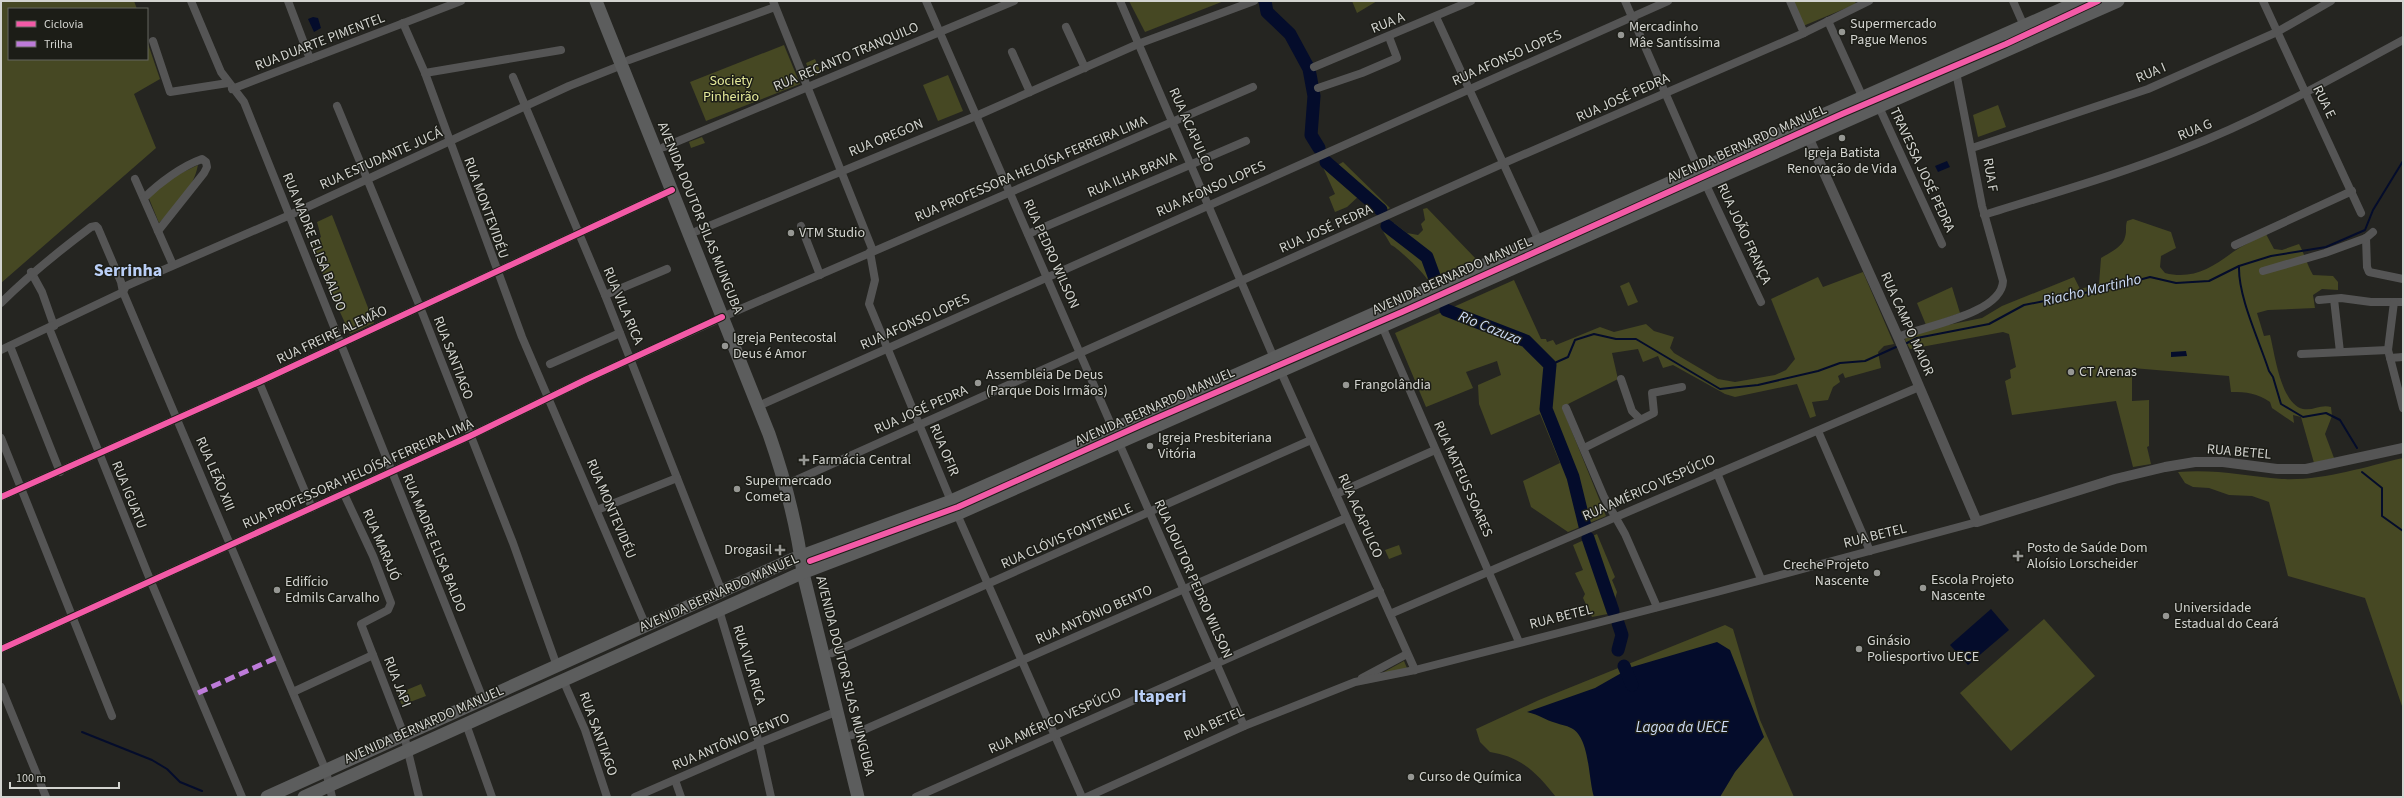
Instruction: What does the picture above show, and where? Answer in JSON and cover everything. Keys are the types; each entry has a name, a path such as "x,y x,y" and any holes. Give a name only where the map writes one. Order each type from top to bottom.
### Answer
{"main road":[{"name":"AVENIDA DOUTOR SILAS MUNGUBA","path":"596,1 664,147 697,231 781,468 805,554"},
{"name":"AVENIDA DOUTOR SILAS MUNGUBA","path":"605,1 625,63 672,190 765,403 794,481 807,572 858,796"},
{"name":"AVENIDA BERNARDO MANUEL","path":"267,797 805,554 952,500 2080,1"},
{"name":"AVENIDA BERNARDO MANUEL","path":"304,797 331,791 407,750 719,610 807,572 957,514 1809,139 1956,72 2118,1"},
{"path":"1641,196 1647,210"},
{"path":"1329,334 1330,343 1336,347"},
{"path":"1302,346 1308,352 1308,360"},
{"name":"AVENIDA DOUTOR SILAS MUNGUBA","path":"807,572 832,653 852,735 858,796"}],"street":[{"name":"RUA MADRE ELISA BALDO","path":"191,1 219,66 230,86 244,102 482,699"},
{"path":"288,1 310,59"},
{"name":"RUA DUARTE PIMENTEL","path":"153,41 170,92 230,86 310,59 403,23 448,3 461,1"},
{"name":"RUA PEDRO WILSON","path":"926,1 1080,352 1112,430"},
{"name":"RUA RECANTO TRANQUILO","path":"664,147 940,32 1002,3 1014,1"},
{"name":"RUA ACAPULCO","path":"1120,1 1209,204 1274,358"},
{"name":"RUA OREGON","path":"697,231 841,170 976,116 1138,44 1254,1"},
{"name":"RUA JOÃO FRANÇA","path":"1625,1 1699,170 1707,184 1761,302"},
{"name":"RUA AFONSO LOPES","path":"765,403 1209,204 1668,1"},
{"path":"1790,1 1804,33"},
{"path":"2013,1 2024,26"},
{"name":"RUA E","path":"2263,1 2361,213"},
{"name":"RUA I","path":"1972,148 2148,89 2277,32 2331,1"},
{"name":"RUA A","path":"1314,67 1436,17 1465,2"},
{"name":"RUA JOSÉ PEDRA","path":"794,481 1504,163 1804,33 1864,2"},
{"name":"RUA ESTUDANTE JUCÁ","path":"1,350 123,292 126,286 290,215 525,107 625,63 774,4"},
{"name":"RUA OFIR","path":"774,4 841,170 871,252 876,280 869,304 919,426 952,500"},
{"path":"1436,17 1539,241"},
{"path":"1828,21 1863,98"},
{"name":"RUA MONTEVIDÉU","path":"403,23 425,73 449,143 497,272 549,399 646,626"},
{"path":"1066,27 1085,68"},
{"path":"1318,88 1362,73 1397,58 1389,37"},
{"name":"RUA G","path":"1984,215 2182,150 2305,93 2403,40"},
{"path":"425,73 561,50"},
{"path":"1012,52 1030,92"},
{"name":"RUA F","path":"1898,337 1981,310 2000,295 2003,290 2003,281 1984,215 1956,72"},
{"name":"RUA VILA RICA","path":"513,77 578,235 605,295 722,592"},
{"name":"RUA PROFESSORA HELOÍSA FERREIRA LIMA","path":"1,649 470,436 726,315 1253,87"},
{"name":"RUA SANTIAGO","path":"337,106 420,307 513,543 557,666"},
{"name":"TRAVESSA JOSÉ PEDRA","path":"1879,107 1942,244"},
{"name":"RUA CAMPO MAIOR","path":"1809,139 1898,337 1977,522"},
{"name":"RUA ILHA BRAVA","path":"1028,234 1246,141"},
{"path":"144,198 169,177 196,161 202,159 206,162 207,167 204,174 158,231"},
{"path":"135,179 173,266"},
{"name":"RUA FREIRE ALEMÃO","path":"1,497 259,382 672,190"},
{"path":"2235,245 2352,191"},
{"name":"RUA LEÃO XIII","path":"31,272 57,255 91,227 96,226 98,228 121,282 123,292 326,771 331,791"},
{"path":"801,226 820,275"},
{"path":"2264,271 2325,253 2366,238 2373,232"},
{"path":"2366,238 2367,269 2372,273 2403,279"},
{"path":"605,295 666,269"},
{"path":"1,303 31,272"},
{"name":"RUA IGUATU","path":"31,272 42,292 52,327 100,454 151,582 242,797"},
{"path":"2334,299 2340,352"},
{"path":"2319,300 2334,299 2399,302 2389,354 2403,408"},
{"name":"RUA MATEUS SOARES","path":"1382,326 1435,450 1490,571 1519,642"},
{"path":"550,364 620,333"},
{"path":"10,346 60,472"},
{"path":"2301,354 2340,352 2389,354 2403,357"},
{"name":"RUA ACAPULCO","path":"1281,372 1407,654 1416,670"},
{"path":"1621,379 1632,411 1640,419"},
{"path":"259,382 312,508"},
{"path":"1584,448 1655,412 1652,393 1682,387"},
{"name":"RUA AMÉRICO VESPÚCIO","path":"1390,614 1717,473 1818,432 1919,387"},
{"path":"1566,408 1604,497 1625,534 1657,607"},
{"path":"1818,432 1870,551"},
{"path":"1,438 4,451 21,488 112,716"},
{"name":"RUA CLÓVIS FONTENELE","path":"832,653 1150,513 1311,440"},
{"name":"RUA DOUTOR PEDRO WILSON","path":"1119,443 1244,726"},
{"name":"RUA BETEL","path":"1355,682 1416,670 1870,551 1977,522 2115,479 2165,467 2195,462 2223,462 2277,469 2306,469 2403,448"},
{"path":"1336,494 1435,450"},
{"path":"1717,473 1761,579"},
{"path":"597,510 677,478"},
{"name":"RUA MARAJÓ","path":"344,494 373,556 391,603 390,607 361,624"},
{"path":"957,514 1082,797"},
{"name":"RUA ANTÔNIO BENTO","path":"852,735 1022,662 1346,518"},
{"name":"RUA AMÉRICO VESPÚCIO","path":"916,797 1380,591"},
{"name":"RUA VILA RICA","path":"719,610 759,743 771,797"},
{"name":"RUA JAPI","path":"361,624 404,735 419,797"},
{"name":"RUA BETEL","path":"1087,797 1244,726 1355,682 1407,654"},
{"path":"293,692 373,655"},
{"name":"RUA SANTIAGO","path":"563,680 585,730 607,797"},
{"path":"1,687 46,797"},
{"name":"RUA ANTÔNIO BENTO","path":"635,797 759,743 838,711"},
{"path":"466,724 492,797"},
{"path":"676,780 681,797"}],"green space":[{"path":"1,1 134,1 137,8 8,8 8,60 148,60 148,44 160,79 134,94 156,148 1,283"},
{"path":"1129,1 1224,1 1145,32"},
{"path":"1352,1 1377,1 1357,13"},
{"path":"1792,1 1855,1 1856,4 1803,26"},
{"name":"Society Pinheirão","path":"784,45 800,84 706,121 690,82"},
{"path":"815,59 821,73 815,76 811,75 806,63"},
{"path":"948,75 963,111 938,121 923,85"},
{"path":"1998,105 2006,127 1978,137 1973,115"},
{"path":"702,137 705,143 691,148 689,142"},
{"path":"1332,160 1336,166 1343,162 1390,208 1379,214 1360,195 1347,207 1335,212 1329,197 1335,194 1322,165"},
{"path":"198,165 196,174 188,190 159,223 148,196 173,177"},
{"path":"1427,208 1477,260 1427,279 1410,260 1391,245 1381,228 1394,223 1407,233 1418,235 1423,230 1421,224 1425,220 1423,209"},
{"path":"332,215 374,323 350,334 310,246 321,237 317,222"},
{"path":"2133,219 2171,232 2176,248 2161,256 2160,267 2165,273 2175,275 2193,274 2209,268 2241,247 2266,234 2274,249 2282,250 2299,244 2313,275 2333,276 2338,282 2338,290 2322,289 2313,295 2315,308 2268,310 2257,313 2264,336 2270,335 2280,378 2289,398 2295,405 2303,409 2324,406 2331,407 2332,416 2325,434 2334,458 2314,463 2301,417 2293,415 2294,423 2272,408 2270,402 2261,397 2247,393 2231,392 2229,376 2132,368 2132,401 2149,400 2149,446 2147,447 2151,464 2133,467 2116,401 2012,415 2005,381 2011,378 2010,370 2016,367 2009,334 2003,332 1910,349 1905,340 1906,337 1928,329 1982,318 2002,306 2074,277 2080,289 2099,284 2101,258 2122,244 2126,235 2127,221"},
{"path":"1863,272 1894,344 1884,346 1878,352 1881,368 1845,378 1843,373 1838,376 1840,382 1833,387 1828,400 1812,402 1816,416 1810,418 1797,384 1735,397 1725,394 1673,365 1663,368 1658,356 1643,362 1638,349 1612,353 1618,379 1562,407 1606,516 1568,532 1531,507 1523,481 1560,463 1540,414 1491,435 1479,404 1478,385 1501,375 1497,361 1466,372 1473,388 1426,407 1395,333 1514,280 1541,339 1546,339 1547,342 1553,340 1556,345 1600,327 1614,332 1646,324 1654,331 1674,337 1670,348 1674,353 1718,379 1735,382 1775,375 1786,370 1795,359 1771,299 1818,277 1823,287"},
{"path":"1629,282 1638,302 1628,306 1620,286"},
{"path":"1952,287 1960,313 1926,325 1917,303"},
{"path":"2403,458 2403,709 2365,598 2288,576 2269,502 2252,496 2229,495 2209,488 2193,487 2185,483 2178,472 2206,471 2282,479 2297,479 2328,476"},
{"path":"1597,534 1615,577 1612,580 1617,592 1615,599 1618,612 1592,617 1583,598 1585,594 1575,573 1583,570 1573,545"},
{"path":"1399,545 1402,554 1389,559 1385,550"},
{"path":"2044,619 2095,676 2011,751 1960,693"},
{"name":"Lagoa da UECE","path":"1725,625 1733,629 1760,720 1794,797 1556,797 1528,767 1501,754 1490,752 1480,742 1476,729 1539,700"},
{"path":"1404,661 1407,668 1384,673 1384,672"},
{"path":"421,684 426,696 402,705 397,694"}],"water":[{"path":"313,17 318,18 321,28 314,32 308,19"},
{"path":"1947,161 1950,167 1938,172 1935,166"},
{"path":"2186,351 2187,356 2171,357 2171,352"},
{"path":"1991,609 2009,630 1968,665 1950,645"},
{"name":"Lagoa da UECE","path":"1717,642 1730,650 1764,737 1735,772 1720,797 1594,797 1585,749 1582,740 1577,733 1569,727 1527,712 1595,688 1632,667"}],"waterway":[{"name":"Rio Cazuza","path":"1265,1 1267,12 1290,34 1309,69 1314,96 1311,135 1319,148"},
{"name":"Riacho Martinho","path":"1907,343 1917,338 1989,324 2024,305 2109,288 2150,277 2176,283 2209,281 2239,266 2271,256 2326,247 2365,230 2373,210 2403,161"},
{"name":"Rio Cazuza","path":"1326,162 1381,210"},
{"name":"Rio Cazuza","path":"1387,226 1427,257 1434,276"},
{"path":"2239,266 2245,305 2269,371 2273,377 2281,404 2303,417 2326,413 2340,420 2357,448"},
{"path":"1446,310 1526,341 1550,365 1546,409 1573,477 1585,526"},
{"name":"Riacho Martinho","path":"1550,365 1568,357 1575,340 1594,334 1616,339 1636,339 1720,389 1758,385 1818,371 1840,363 1865,361 1896,347"},
{"path":"2362,472 2382,488 2382,516 2403,531"},
{"path":"1588,538 1613,611"},
{"path":"1618,623 1622,635 1618,650"},
{"path":"1624,666 1632,685"},
{"path":"82,732 152,760 167,769 180,782 202,791"}],"marked path":[{"path":"198,693 278,657"}],"cycle path":[{"path":"810,561 958,507 1143,424 1402,312 1842,114 2006,44 2098,1"},
{"path":"1,497 259,382 672,190"},
{"path":"1,649 470,436 587,379 722,317"}],"place":[{"name":"Supermercado Pague Menos","path":"1842,32"},
{"name":"Mercadinho Mâe Santíssima","path":"1621,35"},
{"name":"Igreja Batista Renovação de Vida","path":"1842,138"},
{"name":"VTM Studio","path":"791,233"},
{"name":"Igreja Pentecostal Deus é Amor","path":"725,346"},
{"name":"CT Arenas","path":"2071,372"},
{"name":"Assembleia De Deus (Parque Dois Irmãos)","path":"978,383"},
{"name":"Frangolândia","path":"1346,385"},
{"name":"Igreja Presbiteriana Vitória","path":"1150,446"},
{"name":"Farmácia Central","path":"804,460"},
{"name":"Supermercado Cometa","path":"737,489"},
{"name":"Drogasil","path":"780,550"},
{"name":"Posto de Saúde Dom Aloísio Lorscheider","path":"2018,556"},
{"name":"Creche Projeto Nascente","path":"1877,573"},
{"name":"Escola Projeto Nascente","path":"1923,588"},
{"name":"Edifício Edmils Carvalho","path":"277,590"},
{"name":"Universidade Estadual do Ceará","path":"2166,616"},
{"name":"Ginásio Poliesportivo UECE","path":"1859,649"},
{"name":"Curso de Química","path":"1411,777"}],"district":[{"name":"Serrinha","path":"128,270"},
{"name":"Itaperi","path":"1160,696"}]}
